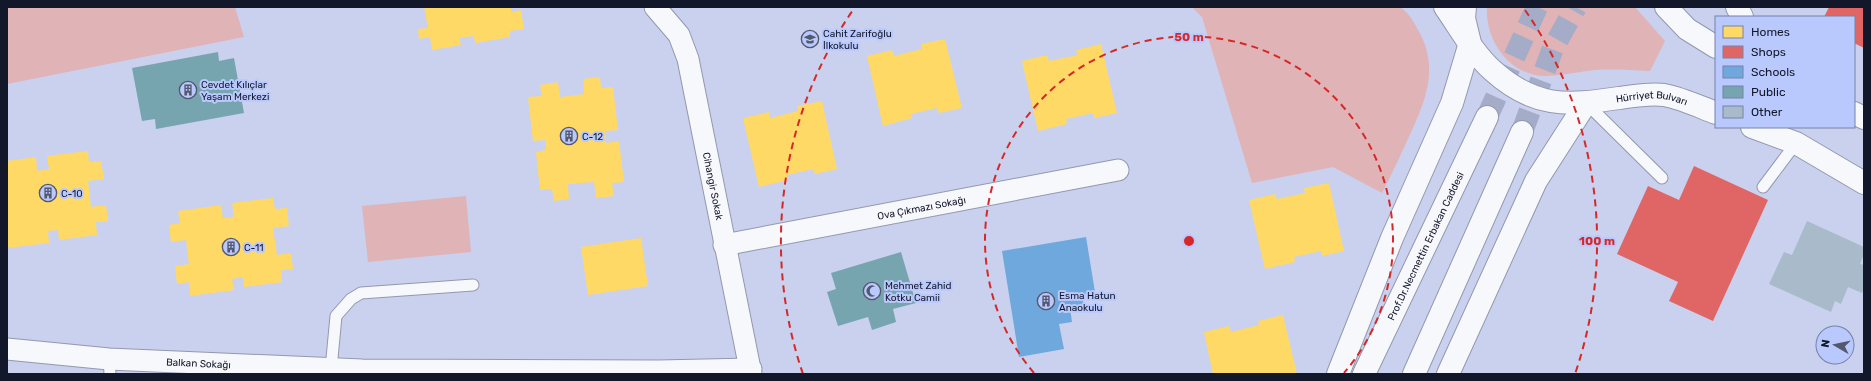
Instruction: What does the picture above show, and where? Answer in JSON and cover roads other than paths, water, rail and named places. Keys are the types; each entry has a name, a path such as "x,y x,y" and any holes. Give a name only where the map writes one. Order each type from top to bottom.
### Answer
{"main road":[{"path":"1445,7 1470,43"},
{"path":"1338,374 1392,238 1452,103 1470,43 1464,18 1465,7"},
{"path":"1666,7 1687,29 1715,46"},
{"path":"1737,7 1742,16"},
{"name":"Hürriyet Bulvarı","path":"1470,43 1491,69 1518,89 1534,98 1562,104 1586,103 1638,96 1664,95 1715,113"},
{"path":"1448,374 1536,181 1586,103"},
{"path":"1855,114 1864,118"},
{"name":"Prof.Dr.Necmettin Erbakan Caddesi","path":"1364,374 1487,117"},
{"path":"1755,128 1796,143 1864,183"},
{"path":"1414,374 1522,132"}],"street":[{"name":"Cihangir Sokak","path":"655,7 679,35 688,59 724,245 751,372"},
{"name":"Ova Çıkmazı Sokağı","path":"724,245 1118,170"},
{"name":"Balkan Sokağı","path":"7,349 109,367 331,369 398,372 751,372"}],"lane":[{"path":"1586,103 1662,178"},
{"path":"1763,187 1796,143"},
{"path":"331,369 336,316 351,299 361,293 473,285"}],"tunnel":[{"path":"1487,117 1537,7"},
{"path":"1522,132 1553,48 1576,7"}],"place":[{"name":"Cahit Zarifoğlu İlkokulu","path":"810,39"},
{"name":"Cevdet Kılıçlar Yaşam Merkezi","path":"188,90"},
{"name":"C-12","path":"569,136"},
{"name":"C-10","path":"48,193"},
{"name":"C-11","path":"231,247"},
{"name":"Mehmet Zahid Kotku Camii","path":"872,291"},
{"name":"Esma Hatun Anaokulu","path":"1046,301"}]}
